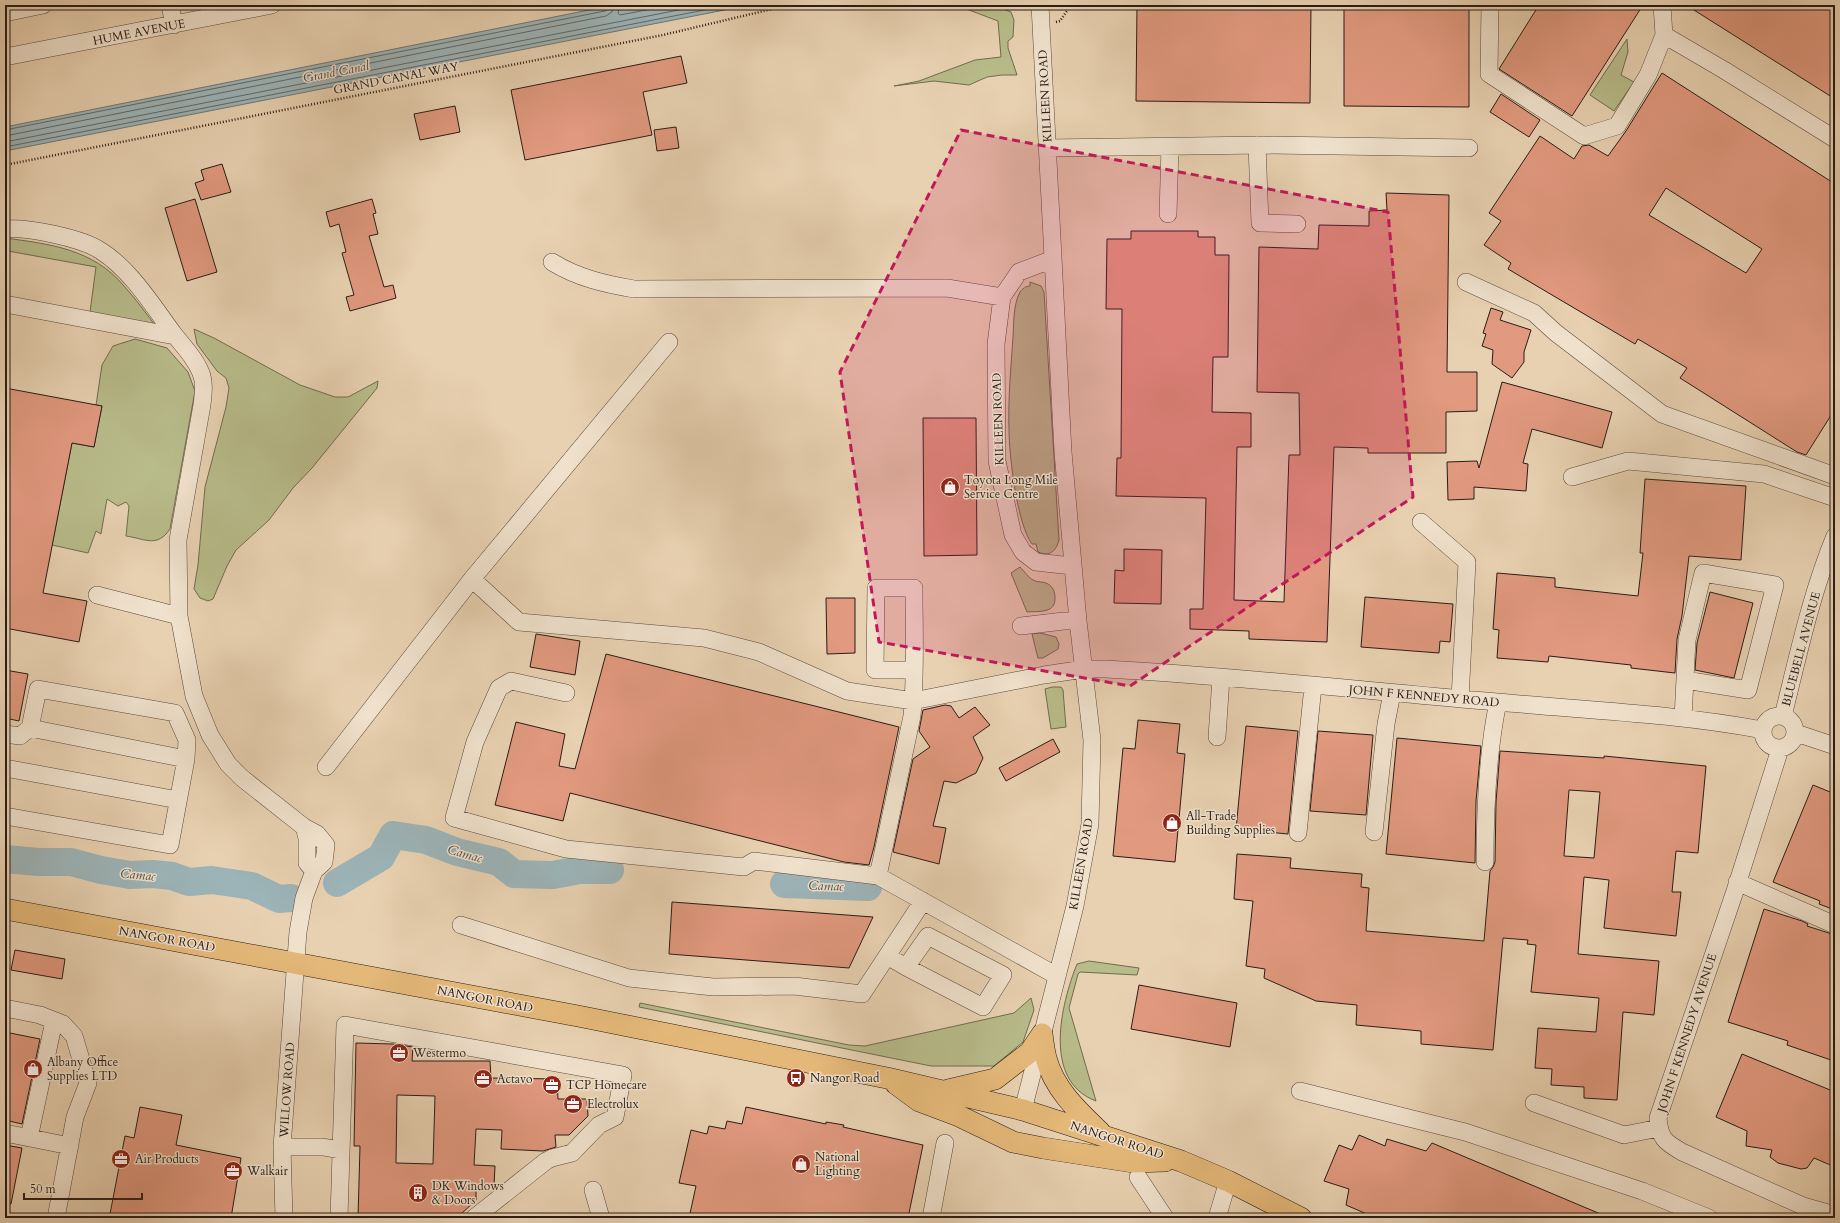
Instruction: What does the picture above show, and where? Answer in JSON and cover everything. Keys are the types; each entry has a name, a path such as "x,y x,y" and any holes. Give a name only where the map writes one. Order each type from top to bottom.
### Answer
{"main road":[{"name":"NANGOR ROAD","path":"5,909 296,962 578,1016 887,1078 1023,1110 1181,1160 1228,1181 1301,1218"},
{"path":"943,1091 995,1079 1030,1052 1042,1034"},
{"path":"1042,1034 1046,1058 1055,1082 1076,1110 1103,1136"},
{"path":"887,1078 919,1101 959,1116 1013,1142 1133,1162 1181,1160"}],"street":[{"path":"5,13 43,5"},
{"path":"170,5 174,25"},
{"name":"HUME AVENUE","path":"5,57 272,5"},
{"name":"KILLEEN ROAD","path":"1023,1110 1075,906 1090,824 1092,740 1072,566 1063,452 1040,5"},
{"path":"1490,5 1489,74 1584,136 1617,126 1648,75 1664,35 1662,5"},
{"path":"1664,35 1724,70 1835,139"},
{"path":"1047,148 1170,146 1469,148"},
{"path":"1168,214 1170,146"},
{"path":"1260,146 1260,223 1297,224"},
{"path":"5,229 37,232 81,241 102,251 123,269 191,356 201,374 204,387 178,540 179,616 97,595"},
{"name":"KILLEEN ROAD","path":"1053,259 1019,272 1002,297 996,344 997,461 1013,534 1023,552 1036,562 1072,566"},
{"path":"552,262 565,270 602,284 634,289 947,288 1002,297"},
{"path":"1466,282 1534,313 1556,333 1662,414 1835,476"},
{"path":"5,304 175,336"},
{"path":"326,767 472,579 669,342"},
{"path":"1572,477 1628,461 1764,474 1835,498"},
{"path":"1421,522 1467,562 1460,699"},
{"name":"BLUEBELL AVENUE","path":"1783,716 1825,560 1835,536"},
{"path":"1683,718 1687,640 1704,573 1775,585 1748,690 1685,680"},
{"name":"JOHN F KENNEDY ROAD","path":"472,579 519,622 704,638 759,652 848,691 913,701 1044,675 1084,669 1147,672 1645,714 1763,730"},
{"path":"878,876 912,716 914,670 914,588 876,588 875,670 914,670"},
{"name":"WILLOW ROAD","path":"179,616 194,696 210,735 228,764 242,778 304,827 307,838 307,863 314,871 304,898 298,932 282,1147 284,1218"},
{"path":"1021,626 1064,621 1078,621"},
{"path":"1217,737 1221,678"},
{"path":"566,693 511,682 499,688 475,742 454,818 566,849 744,867 754,861 878,876 1057,976"},
{"path":"1298,833 1314,686"},
{"path":"5,734 20,736 30,728 38,689 175,713 187,740 186,759 170,845 5,816"},
{"path":"1374,832 1385,731 1392,693"},
{"path":"1484,862 1489,766 1493,726 1498,702"},
{"path":"1783,716 1788,718 1794,724 1796,733 1791,744 1780,749 1774,748 1767,743 1763,730 1770,719 1783,716"},
{"path":"30,728 186,759"},
{"path":"1796,733 1835,746"},
{"name":"JOHN F KENNEDY AVENUE","path":"1780,749 1658,1118 1659,1128 1666,1142 1682,1152 1803,1206 1835,1215"},
{"path":"5,768 178,800"},
{"path":"1737,882 1835,925"},
{"path":"461,925 629,978 713,987 794,986 862,994 923,901"},
{"path":"887,956 906,967 984,1007 1003,975 928,936 906,967"},
{"path":"5,1008 40,1015 63,1024 74,1036 88,1083 75,1117 56,1218"},
{"path":"29,1138 54,1021"},
{"path":"339,1218 344,1025 623,1075 615,1117 599,1125 572,1153 546,1161 474,1218"},
{"path":"1300,1091 1465,1132 1642,1191 1709,1218"},
{"path":"1534,1103 1624,1135 1659,1128"},
{"path":"5,1133 70,1146"},
{"path":"931,1218 946,1143"},
{"path":"282,1147 323,1147 340,1150"},
{"path":"1138,1177 1165,1218"},
{"path":"1217,1218 1228,1181"},
{"path":"593,1190 601,1218"}],"path":[{"name":"GRAND CANAL WAY","path":"5,165 663,35 789,5"},
{"path":"1053,22 1060,21 1069,8 1069,5"}],"highlighted area":[{"path":"961,130 1388,212 1413,497 1130,686 879,642 840,372"}],"green space":[{"path":"956,5 993,5 1011,12 1014,20 1013,37 1008,41 1008,48 1017,75 987,77 969,85 934,81 894,86 919,81 975,60 1001,57 998,21"},
{"path":"1627,39 1628,52 1621,75 1634,82 1614,111 1590,95"},
{"path":"5,238 70,250 99,264 124,286 155,325 90,312 96,267 8,251 5,259"},
{"path":"1030,282 1041,286 1044,292 1059,540 1054,550 1046,554 1038,552 1036,544 1032,544 1022,521 1012,472 1009,441 1009,394 1015,308 1020,292 1024,288 1030,286"},
{"path":"194,329 214,338 300,385 335,397 348,397 378,381 377,388 312,468 293,488 269,520 236,550 227,566 213,599 208,601 200,598 194,589 198,565 205,487 226,407 229,388 226,378 217,371 197,344"},
{"path":"135,339 167,348 188,372 195,391 170,529 160,539 151,541 126,536 129,506 126,502 118,506 107,499 101,534 96,531 88,553 52,545 72,443 94,447 102,406 96,405 102,365 113,346"},
{"path":"1020,567 1031,579 1050,585 1054,591 1055,602 1050,609 1027,612 1011,573"},
{"path":"1040,633 1056,637 1059,644 1058,649 1043,658 1038,658 1032,634"},
{"path":"1061,687 1063,690 1066,727 1051,729 1045,689"},
{"path":"1089,961 1139,968 1137,975 1080,972 1078,974 1069,1008 1096,1101 1079,1091 1068,1077 1062,1059 1060,1040 1066,999 1077,964"},
{"path":"1031,998 1034,1010 1023,1042 994,1066 931,1066 639,1007 640,1003 849,1045 865,1046 1014,1013"}],"water":[{"name":"Grand Canal","path":"614,5 750,5 5,151 5,127"}],"building":[{"path":"1137,5 1311,5 1310,103 1136,101"},
{"path":"1344,5 1469,5 1469,107 1344,106"},
{"path":"1539,5 1643,5 1572,116 1499,69"},
{"path":"1686,5 1835,5 1835,99"},
{"path":"681,56 687,83 643,92 652,135 525,160 511,90"},
{"path":"1662,73 1835,184 1835,409 1806,455 1797,452 1680,378 1687,368 1638,339 1635,344 1508,269 1511,263 1484,245 1501,221 1489,213 1540,136 1574,159 1582,146 1589,145 1608,156 1626,131","holes":["1666,188 1762,249 1746,273 1649,215"]},
{"path":"1501,94 1540,120 1529,137 1490,112"},
{"path":"455,106 460,132 420,140 414,114"},
{"path":"676,127 679,148 657,151 654,130"},
{"path":"222,164 231,192 201,200 195,183 204,180 201,170"},
{"path":"1386,193 1449,195 1447,372 1477,372 1477,411 1446,412 1446,453 1368,453 1368,448 1334,447 1327,642 1249,639 1249,631 1190,629 1190,609 1203,609 1206,498 1116,496 1117,458 1121,458 1122,309 1106,309 1107,239 1131,239 1131,231 1198,231 1198,237 1215,237 1215,255 1229,255 1228,357 1213,357 1212,412 1251,413 1251,447 1237,447 1234,600 1284,602 1289,455 1300,455 1299,393 1257,392 1259,247 1318,249 1319,225 1369,226 1369,211 1387,210"},
{"path":"195,199 217,272 187,281 165,208"},
{"path":"372,199 376,213 373,214 378,234 369,236 384,287 393,285 396,298 350,311 346,297 354,295 342,253 346,252 339,224 330,227 326,212"},
{"path":"1491,308 1503,312 1500,320 1531,330 1524,352 1524,362 1512,378 1492,364 1493,350 1482,346 1486,334 1483,333"},
{"path":"1502,382 1612,412 1602,448 1532,429 1523,463 1528,464 1526,491 1474,487 1474,499 1448,500 1447,462 1477,461 1479,468"},
{"path":"5,388 102,406 94,447 72,443 43,593 87,601 79,642 5,628"},
{"name":"Toyota Long Mile Service Centre","path":"923,418 976,418 977,555 924,556"},
{"path":"1645,479 1746,486 1741,560 1689,556 1682,616 1677,639 1675,673 1631,668 1631,665 1549,656 1548,662 1497,658 1499,630 1493,629 1497,573 1555,578 1555,587 1638,596 1643,553 1640,553"},
{"path":"1124,549 1162,550 1161,604 1114,603 1115,570 1124,571"},
{"path":"1710,592 1753,603 1734,678 1695,670 1697,643"},
{"path":"1365,597 1453,604 1450,642 1440,641 1439,653 1361,647"},
{"path":"826,598 855,598 855,653 827,654"},
{"path":"536,634 580,641 575,675 530,667"},
{"path":"606,654 899,727 869,865 844,862 570,793 563,821 495,805 516,722 565,734 559,766 575,769"},
{"path":"5,670 28,674 19,721 5,718"},
{"path":"945,705 951,706 959,718 975,707 990,725 973,737 983,758 976,773 956,783 944,781 933,826 946,828 939,864 893,852 913,759 930,747 919,731 923,710"},
{"path":"1138,720 1180,724 1177,753 1185,754 1175,862 1113,856 1123,748 1135,749"},
{"path":"1246,726 1298,731 1288,834 1236,829"},
{"path":"1318,731 1373,735 1366,815 1310,811"},
{"path":"1397,738 1481,746 1476,801 1475,863 1386,854"},
{"path":"1053,739 1060,752 1006,781 999,768"},
{"path":"1500,751 1604,758 1604,756 1706,766 1698,853 1676,851 1672,892 1681,892 1676,936 1604,928 1609,880 1584,877 1578,954 1659,961 1654,1015 1623,1012 1617,1100 1584,1098 1584,1087 1551,1085 1552,1069 1535,1068 1538,1028 1596,1032 1599,998 1531,992 1536,945 1527,944 1528,940 1503,938 1493,1050 1421,1044 1421,1031 1356,1025 1357,1005 1316,1001 1264,978 1265,969 1246,966 1253,901 1234,899 1237,854 1291,858 1290,868 1362,874 1361,887 1369,888 1366,931 1484,941 1490,871 1495,862 1496,802","holes":["1569,790 1600,792 1594,858 1564,856"]},
{"path":"1813,785 1835,794 1835,910 1819,904 1820,901 1773,882"},
{"path":"672,902 873,917 849,968 669,954"},
{"path":"1764,909 1802,921 1808,924 1807,926 1835,935 1835,1047 1831,1060 1787,1045 1788,1041 1728,1022"},
{"path":"15,950 65,959 62,979 11,970"},
{"path":"1139,985 1237,1003 1230,1047 1131,1029"},
{"path":"5,1032 40,1039 22,1124 5,1120"},
{"path":"356,1043 393,1044 413,1047 412,1061 490,1061 491,1078 557,1079 558,1099 587,1099 588,1116 569,1135 555,1135 556,1147 543,1151 501,1149 502,1130 476,1129 474,1165 495,1166 494,1186 476,1185 476,1200 459,1216 398,1214 398,1218 358,1218 360,1146 354,1146","holes":["397,1095 435,1096 433,1164 396,1163"]},
{"path":"1742,1054 1835,1092 1835,1167 1814,1158 1807,1168 1801,1169 1778,1163 1770,1157 1772,1150 1746,1146 1747,1131 1716,1117"},
{"path":"140,1107 182,1115 176,1145 241,1158 231,1218 135,1218 110,1214 125,1136 134,1138"},
{"name":"National Lighting","path":"746,1107 826,1124 826,1122 844,1125 843,1127 923,1145 908,1218 689,1218 696,1186 679,1183 691,1130 707,1134 709,1126 725,1129 727,1121 742,1124"},
{"path":"1359,1135 1385,1146 1387,1139 1426,1151 1432,1143 1610,1218 1376,1218 1346,1205 1349,1189 1324,1181 1339,1145 1352,1150"},
{"path":"5,1145 22,1148 11,1204 5,1204"}],"waterway":[{"name":"Camac","path":"337,883 381,857 393,835 426,840 457,852 499,862 514,874 553,875 580,870 610,870"},
{"name":"Camac","path":"5,859 39,862 71,862 101,870 130,875 153,874 172,876 189,882 212,880 252,886 279,899 291,898"},
{"name":"Camac","path":"784,884 868,887"}],"place":[{"name":"Toyota Long Mile Service Centre","path":"950,487"},
{"name":"All-Trade Building Supplies","path":"1172,823"},
{"name":"Westermo","path":"399,1053"},
{"name":"Albany Office Supplies LTD","path":"33,1069"},
{"name":"Nangor Road","path":"796,1078"},
{"name":"Actavo","path":"483,1079"},
{"name":"TCP Homecare","path":"552,1085"},
{"name":"Electrolux","path":"573,1104"},
{"name":"Air Products","path":"121,1159"},
{"name":"National Lighting","path":"801,1164"},
{"name":"Walkair","path":"233,1171"},
{"name":"DK Windows & Doors","path":"418,1193"}]}
